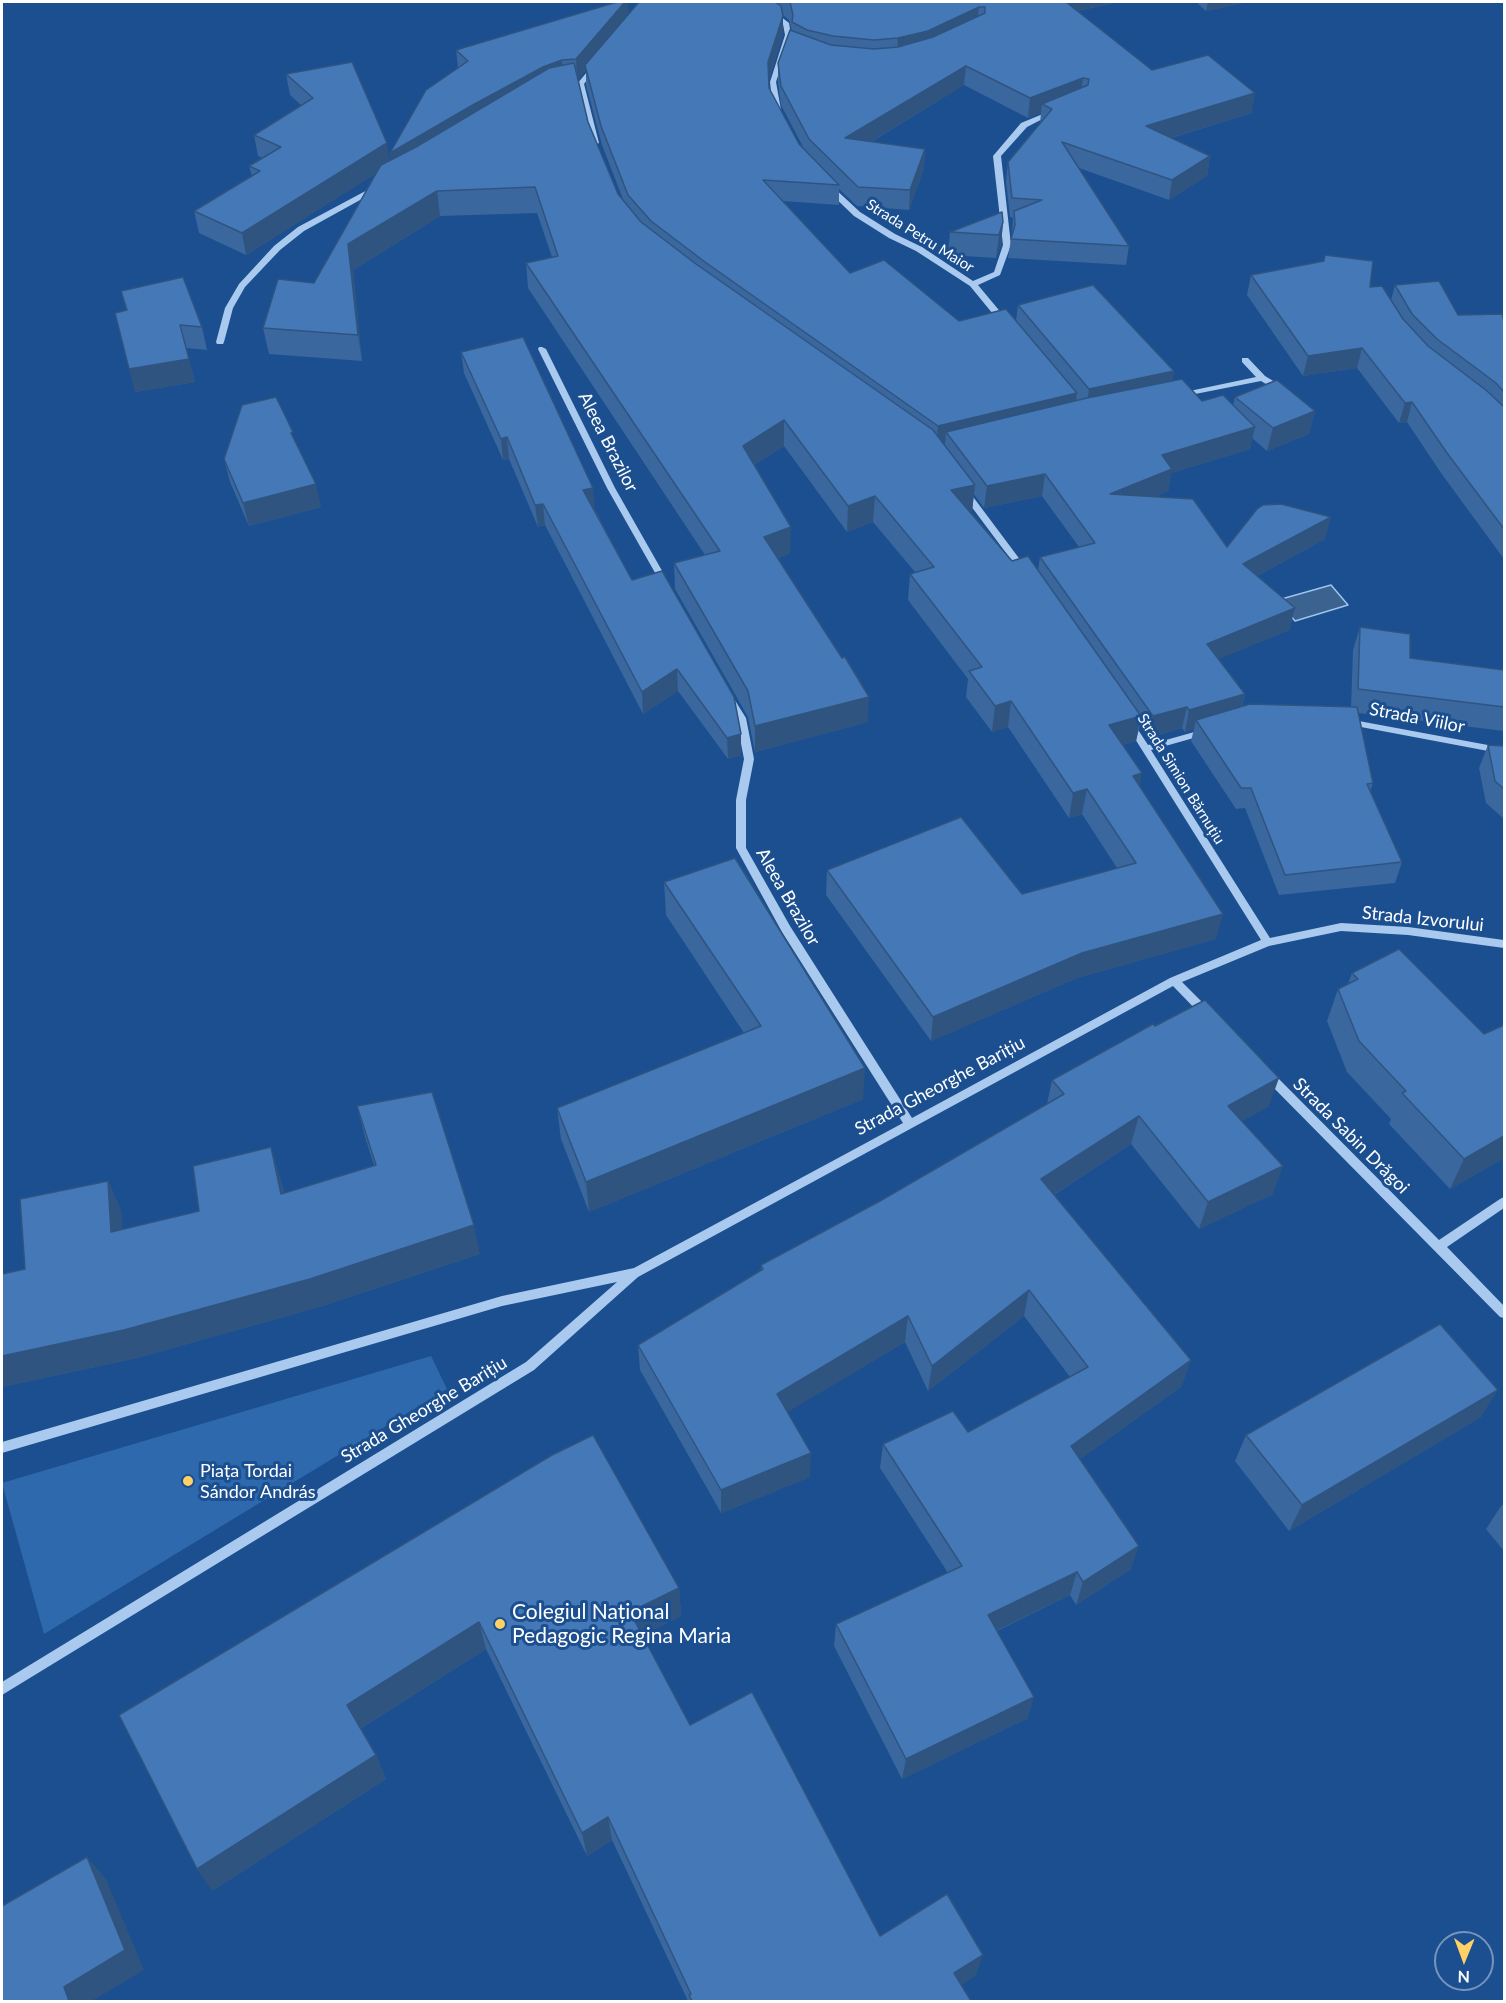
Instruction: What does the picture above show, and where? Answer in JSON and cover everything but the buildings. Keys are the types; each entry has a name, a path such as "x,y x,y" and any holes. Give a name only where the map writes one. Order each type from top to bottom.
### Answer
{"street":[{"path":"758,2 771,9 786,23 788,35 773,82 775,106 779,114"},
{"path":"786,43 795,47"},
{"path":"600,156 576,84 603,56"},
{"path":"973,284 997,273 1007,244 997,156 1024,125 1060,110"},
{"name":"Strada Petru Maior","path":"824,183 857,214 919,249 973,284 1009,328"},
{"path":"220,342 229,308 242,286 277,248 302,229 384,185"},
{"name":"Aleea Brazilor","path":"542,349 611,488 668,588"},
{"path":"1245,360 1262,378 1291,396"},
{"path":"1173,396 1262,378"},
{"path":"956,480 1032,582"},
{"name":"Aleea Brazilor","path":"724,689 741,718 749,759 741,800 741,848 786,929 909,1124"},
{"name":"Strada Simion Bărnuțiu","path":"1127,719 1148,748 1267,942"},
{"name":"Strada Viilor","path":"1333,722 1354,723 1504,751"},
{"path":"1148,748 1212,730"},
{"name":"Strada Izvorului","path":"1267,942 1341,927 1408,931 1504,944"},
{"name":"Strada Gheorghe Barițiu","path":"2,1689 530,1366 636,1273 1174,981 1267,942"},
{"path":"1174,981 1216,1023"},
{"name":"Strada Sabin Drăgoi","path":"1257,1064 1504,1313"},
{"path":"1438,1246 1504,1202"},
{"name":"Strada Gheorghe Barițiu","path":"2,1447 502,1301 636,1273"}],"shaded area":[{"path":"1331,585 1348,605 1295,621 1278,600"},
{"path":"431,1356 447,1389 44,1634 2,1483"}],"place":[{"name":"Piața Tordai Sándor András","path":"188,1481"},
{"name":"Colegiul Național Pedagogic Regina Maria","path":"500,1624"}]}
